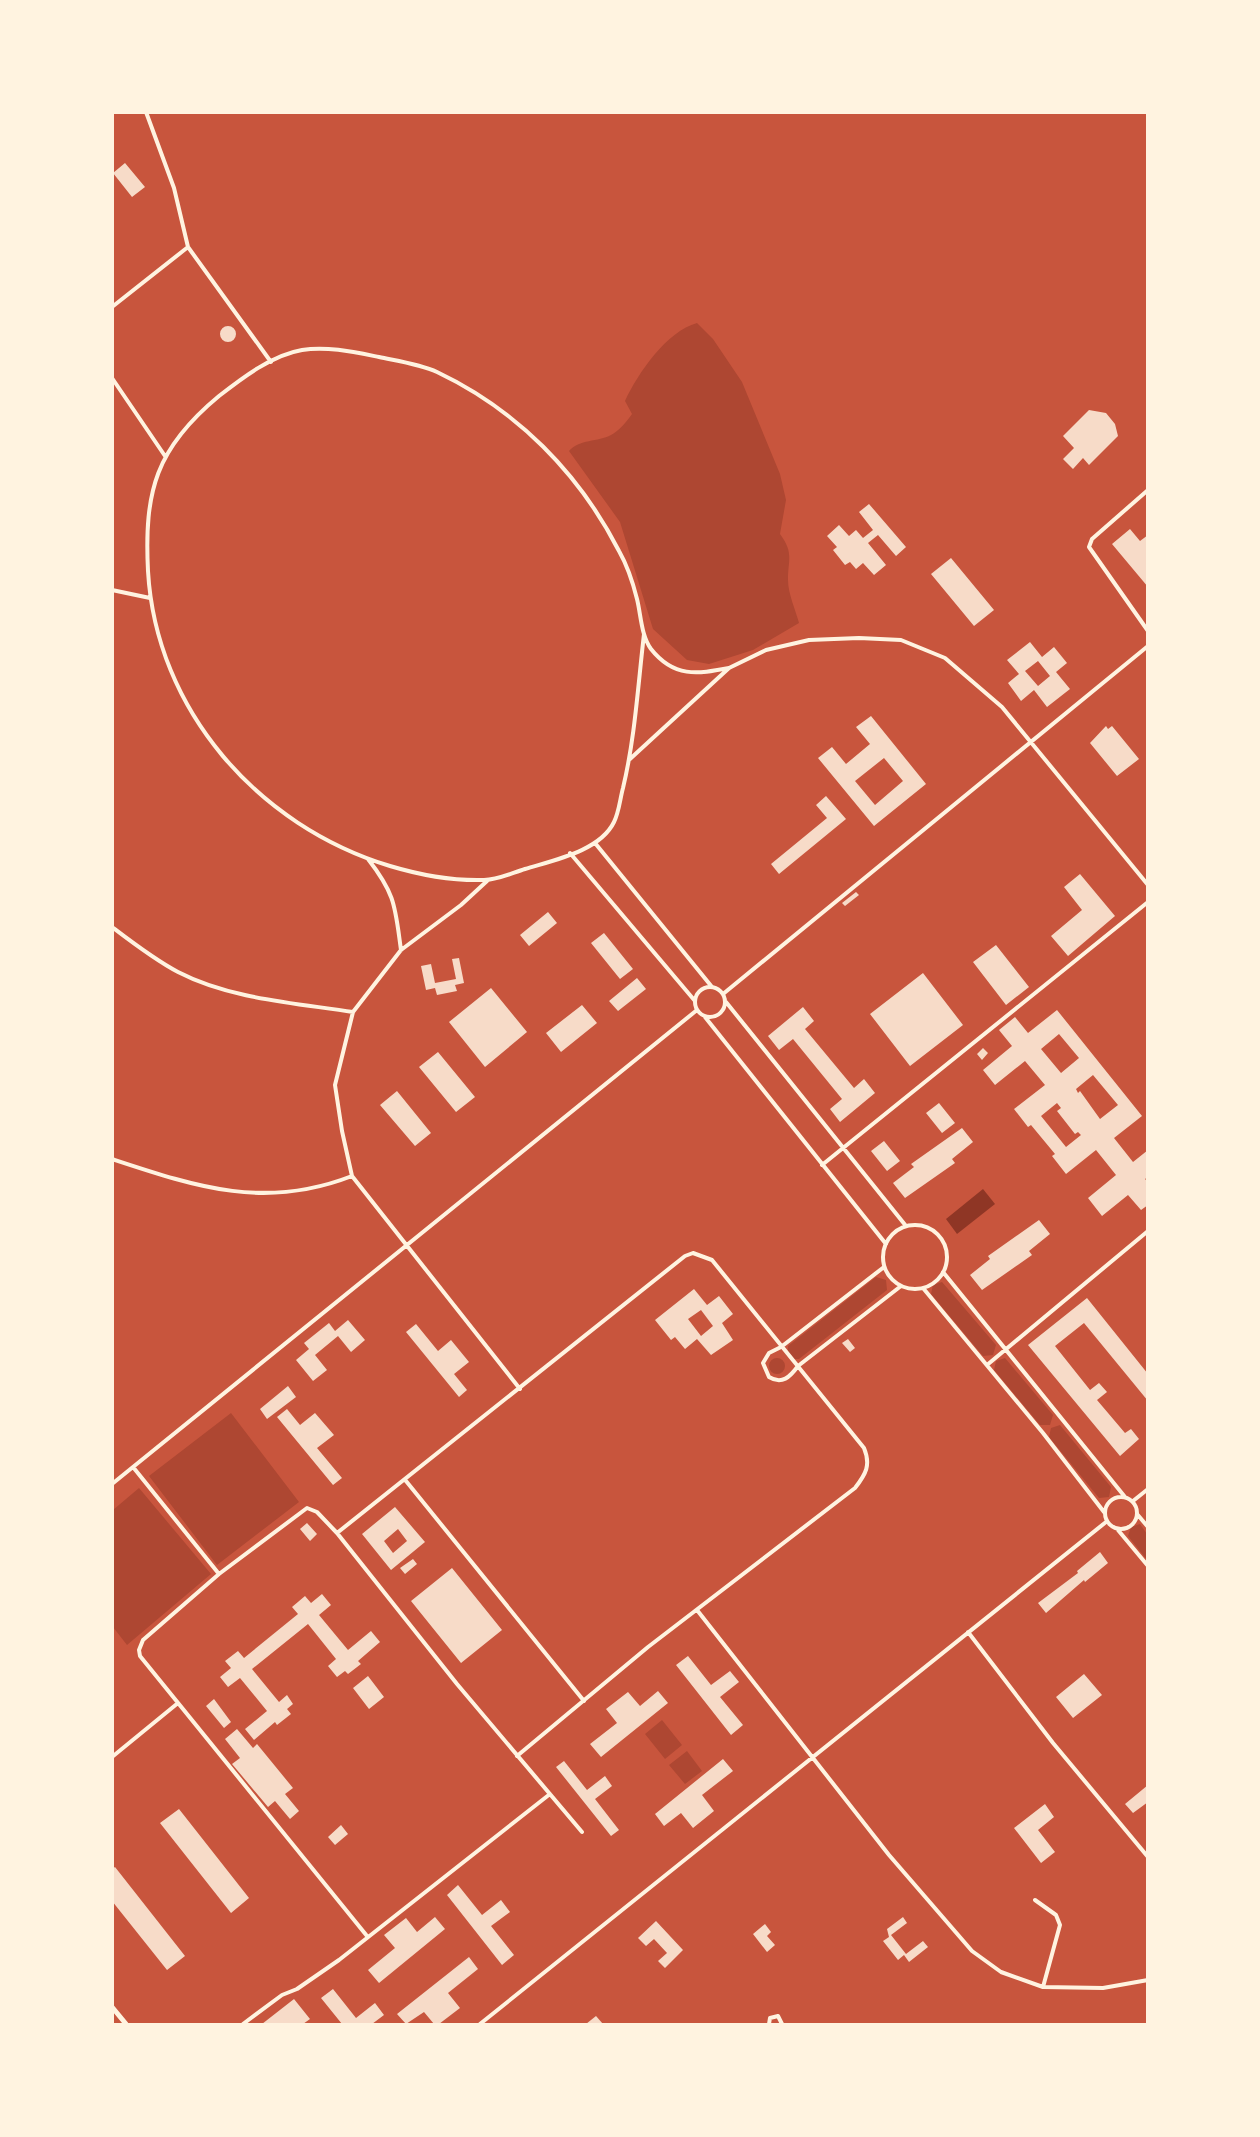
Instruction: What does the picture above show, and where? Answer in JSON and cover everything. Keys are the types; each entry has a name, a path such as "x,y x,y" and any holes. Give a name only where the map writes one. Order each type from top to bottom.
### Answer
{"street":[{"path":"146,112 174,188 188,247 271,362"},
{"path":"112,307 188,247"},
{"path":"644,634 630,759 615,821 600,841 487,880 423,875 368,859 311,833 264,800 225,760 193,714 173,674 152,613 146,536 156,473 189,422 236,383 271,362 300,350 344,349 434,370 513,419 572,476 597,510 622,556 636,593 644,634 650,647 663,661 694,675 729,668 766,650 809,640 859,638 901,640 928,649 956,667 1002,707 1148,885"},
{"path":"112,378 165,456"},
{"path":"1148,490 1092,539 1089,547 1148,631"},
{"path":"112,590 150,598"},
{"path":"723,994 1148,646"},
{"path":"630,759 729,668"},
{"path":"594,843 712,987 723,994 726,1002 906,1226"},
{"path":"570,853 695,1001 697,1010 705,1017 886,1244"},
{"path":"368,859 386,882 394,900 401,950"},
{"path":"487,880 461,905 401,950 353,1012 336,1084 342,1131 352,1176 406,1248 520,1389"},
{"path":"822,1165 1148,902"},
{"path":"112,927 178,972 207,983 266,999 353,1012"},
{"path":"695,1001 702,989 712,987"},
{"path":"705,1017 719,1015 726,1002"},
{"path":"112,1484 697,1010"},
{"path":"112,1159 239,1194 301,1191 325,1187 352,1176"},
{"path":"906,1226 921,1226 939,1236 947,1256 943,1272 935,1282 923,1288 912,1289 901,1286 891,1278 884,1267 883,1255 886,1244 894,1232 906,1226"},
{"path":"987,1365 1148,1231"},
{"path":"337,1533 406,1481 685,1256 693,1252 712,1260 798,1366 864,1448 869,1460 866,1474 855,1488 648,1647 517,1756"},
{"path":"884,1267 765,1358 764,1368 769,1377 784,1380 798,1366 901,1286"},
{"path":"943,1272 1125,1497 1133,1501 1137,1514 1148,1527"},
{"path":"923,1288 1104,1512 1106,1522 1118,1529 1148,1566"},
{"path":"133,1467 219,1575"},
{"path":"406,1481 584,1701"},
{"path":"1133,1501 1148,1489"},
{"path":"1104,1512 1109,1502 1125,1497"},
{"path":"368,1936 364,1935 140,1656 139,1650 143,1640 219,1575 307,1508 317,1512 337,1533 517,1756 582,1832"},
{"path":"1118,1529 1133,1524 1137,1514"},
{"path":"482,2024 1106,1522"},
{"path":"697,1611 894,1860 972,1951 1001,1972 1043,1987 1103,1988 1148,1980"},
{"path":"968,1632 1060,1751 1148,1857"},
{"path":"112,1757 178,1702"},
{"path":"243,2025 282,1995 297,1989 339,1960 550,1794"},
{"path":"1035,1900 1056,1915 1060,1925 1043,1987"},
{"path":"112,2007 126,2025"},
{"path":"769,2025 770,2018 778,2016 782,2025"}],"shaded area":[{"path":"697,323 713,339 742,382 780,474 786,500 780,534 789,551 788,585 799,623 753,650 709,664 687,660 653,629 620,522 569,451 578,444 611,435 620,428 632,414 625,401 646,366 664,344"},
{"path":"983,1189 995,1204 957,1234 946,1219"},
{"path":"876,1277 886,1280 887,1290 799,1359 793,1359 788,1352 788,1346"},
{"path":"942,1282 996,1345 993,1355 983,1356 931,1294 933,1285"},
{"path":"777,1358 783,1360 785,1366 783,1372 777,1374 771,1372 769,1366 771,1360"},
{"path":"1005,1358 1053,1415 1050,1425 1040,1425 994,1370 996,1361"},
{"path":"231,1413 299,1502 217,1565 149,1476"},
{"path":"1060,1425 1111,1487 1109,1497 1099,1498 1049,1437 1051,1428"},
{"path":"139,1488 211,1574 127,1645 113,1627 113,1510"},
{"path":"1140,1524 1147,1534 1147,1560 1128,1536 1131,1527"},
{"path":"662,1720 682,1745 665,1759 645,1734"},
{"path":"687,1751 702,1771 685,1784 669,1765"}],"building":[{"path":"125,163 145,187 132,197 113,173"},
{"path":"228,326 234,328 236,334 234,340 228,342 222,340 220,334 222,328"},
{"path":"1089,410 1106,413 1115,424 1118,436 1089,465 1083,458 1073,469 1063,459 1074,448 1063,436"},
{"path":"869,504 906,547 896,556 878,535 868,543 886,565 874,575 863,563 856,569 850,562 845,565 833,550 837,547 827,536 839,525 849,536 856,530 863,538 873,530 859,512"},
{"path":"1130,529 1140,541 1148,535 1148,587 1112,544"},
{"path":"951,558 994,610 974,626 931,574"},
{"path":"1030,642 1042,657 1054,647 1067,663 1056,672 1070,689 1047,707 1034,690 1021,701 1008,683 1019,674 1007,660","holes":["1038,661 1050,676 1038,686 1025,671"]},
{"path":"871,716 926,784 874,826 818,758 832,747 846,764 870,744 856,727","holes":["884,758 903,781 875,805 855,781"]},
{"path":"1106,726 1108,729 1112,726 1139,759 1117,776 1090,743"},
{"path":"826,796 846,819 779,874 771,864 827,818 816,805"},
{"path":"1080,874 1115,916 1068,956 1051,936 1082,910 1064,887"},
{"path":"856,892 859,895 845,906 842,903"},
{"path":"548,912 557,923 529,946 520,935"},
{"path":"604,933 633,969 620,979 591,943"},
{"path":"996,945 1029,987 1006,1005 973,962"},
{"path":"459,958 464,983 455,985 457,991 437,995 435,988 426,990 421,966 431,964 435,983 456,979 452,959"},
{"path":"923,973 963,1025 910,1066 870,1014"},
{"path":"637,978 646,989 618,1011 609,1001"},
{"path":"491,988 527,1032 485,1067 449,1022"},
{"path":"582,1005 597,1023 561,1052 546,1033"},
{"path":"803,1007 814,1021 805,1029 854,1088 864,1079 875,1093 840,1122 830,1109 842,1099 793,1039 779,1050 768,1036"},
{"path":"1057,1010 1142,1116 1114,1138 1133,1162 1148,1150 1148,1177 1145,1179 1148,1182 1148,1205 1141,1210 1128,1195 1102,1216 1088,1198 1116,1175 1096,1150 1066,1174 1052,1156 1055,1154 1031,1125 1028,1127 1014,1109 1045,1085 1025,1061 995,1085 983,1070 1012,1046 999,1030 1015,1017 1028,1033","holes":["1059,1034 1079,1058 1061,1073 1041,1049","1093,1075 1118,1105 1100,1119 1080,1091 1078,1093 1076,1089","1057,1103 1061,1108 1057,1111 1075,1134 1078,1132 1081,1135 1066,1147 1041,1116"]},
{"path":"983,1048 988,1053 982,1060 977,1054"},
{"path":"438,1052 475,1097 456,1112 419,1067"},
{"path":"397,1091 431,1133 415,1146 380,1105"},
{"path":"939,1103 955,1123 942,1133 926,1113"},
{"path":"962,1128 973,1142 952,1159 955,1163 905,1198 893,1183 914,1167 911,1164"},
{"path":"884,1141 900,1161 887,1171 871,1151"},
{"path":"1039,1220 1050,1234 1029,1251 1032,1255 982,1290 970,1275 990,1259 988,1256"},
{"path":"694,1289 707,1305 719,1296 733,1314 722,1323 733,1340 711,1355 697,1339 685,1349 675,1337 671,1340 655,1320","holes":["701,1310 713,1326 701,1336 688,1319"]},
{"path":"1087,1298 1148,1374 1148,1401 1084,1323 1055,1346 1090,1390 1099,1383 1107,1392 1097,1400 1125,1433 1131,1429 1139,1439 1120,1456 1028,1345"},
{"path":"348,1320 365,1340 351,1352 338,1336 315,1355 327,1370 313,1381 296,1360 309,1349 304,1343 329,1323 335,1331"},
{"path":"416,1324 438,1351 451,1340 469,1362 454,1374 467,1390 459,1397 406,1332"},
{"path":"848,1339 855,1348 850,1352 842,1343"},
{"path":"288,1386 296,1397 267,1419 260,1409"},
{"path":"287,1409 300,1425 315,1413 334,1435 317,1448 342,1478 333,1485 277,1417"},
{"path":"395,1507 425,1542 391,1570 362,1534","holes":["398,1529 407,1541 393,1553 384,1541"]},
{"path":"307,1523 317,1534 310,1541 300,1529"},
{"path":"1100,1552 1108,1563 1085,1582 1084,1580 1046,1613 1038,1603 1078,1573 1077,1571"},
{"path":"413,1559 417,1564 405,1574 400,1568"},
{"path":"452,1568 502,1630 461,1663 411,1601"},
{"path":"322,1594 331,1605 319,1615 348,1650 371,1631 380,1642 358,1661 361,1664 348,1674 345,1671 337,1677 328,1666 336,1659 308,1624 252,1669 279,1702 287,1695 293,1704 287,1709 291,1714 277,1725 275,1722 254,1740 245,1729 267,1711 240,1678 228,1687 220,1677 231,1668 225,1661 238,1651 244,1658 298,1614 292,1607 305,1596 311,1603"},
{"path":"688,1656 711,1685 730,1671 739,1682 720,1697 743,1725 731,1735 676,1665"},
{"path":"1084,1674 1102,1695 1073,1718 1056,1697"},
{"path":"368,1676 384,1697 369,1709 353,1688"},
{"path":"658,1691 668,1703 601,1757 590,1744 617,1723 606,1709 628,1692 640,1706"},
{"path":"214,1699 231,1722 224,1728 206,1706"},
{"path":"237,1729 253,1748 257,1744 293,1788 285,1794 299,1811 290,1819 275,1801 268,1807 232,1764 240,1758 225,1739"},
{"path":"723,1759 733,1771 702,1795 714,1811 693,1828 681,1813 664,1826 655,1814"},
{"path":"564,1761 587,1790 605,1776 612,1786 595,1799 619,1830 611,1836 556,1767"},
{"path":"1148,1785 1148,1802 1133,1813 1125,1804"},
{"path":"1045,1804 1054,1817 1038,1830 1055,1852 1041,1863 1014,1828"},
{"path":"179,1809 249,1898 231,1913 160,1823"},
{"path":"341,1825 348,1834 335,1845 328,1837"},
{"path":"115,1867 185,1956 167,1970 112,1901 112,1869"},
{"path":"458,1885 482,1915 501,1900 510,1912 491,1926 514,1955 502,1965 447,1895"},
{"path":"435,1917 445,1929 379,1983 368,1970 395,1948 384,1935 406,1918 417,1932"},
{"path":"903,1917 907,1923 891,1935 906,1954 923,1941 928,1947 909,1962 904,1955 898,1960 883,1941 889,1937 887,1929"},
{"path":"656,1921 683,1950 665,1968 658,1961 667,1953 654,1939 646,1946 638,1938"},
{"path":"765,1924 771,1932 767,1936 775,1945 767,1952 753,1934"},
{"path":"469,1957 478,1969 448,1993 460,2008 439,2024 434,2024 424,2012 406,2024 397,2014"},
{"path":"333,1989 356,2018 375,2003 384,2015 372,2024 342,2024 321,1998"},
{"path":"294,1999 310,2019 303,2024 262,2024"},
{"path":"596,2016 603,2024 586,2024"}]}
